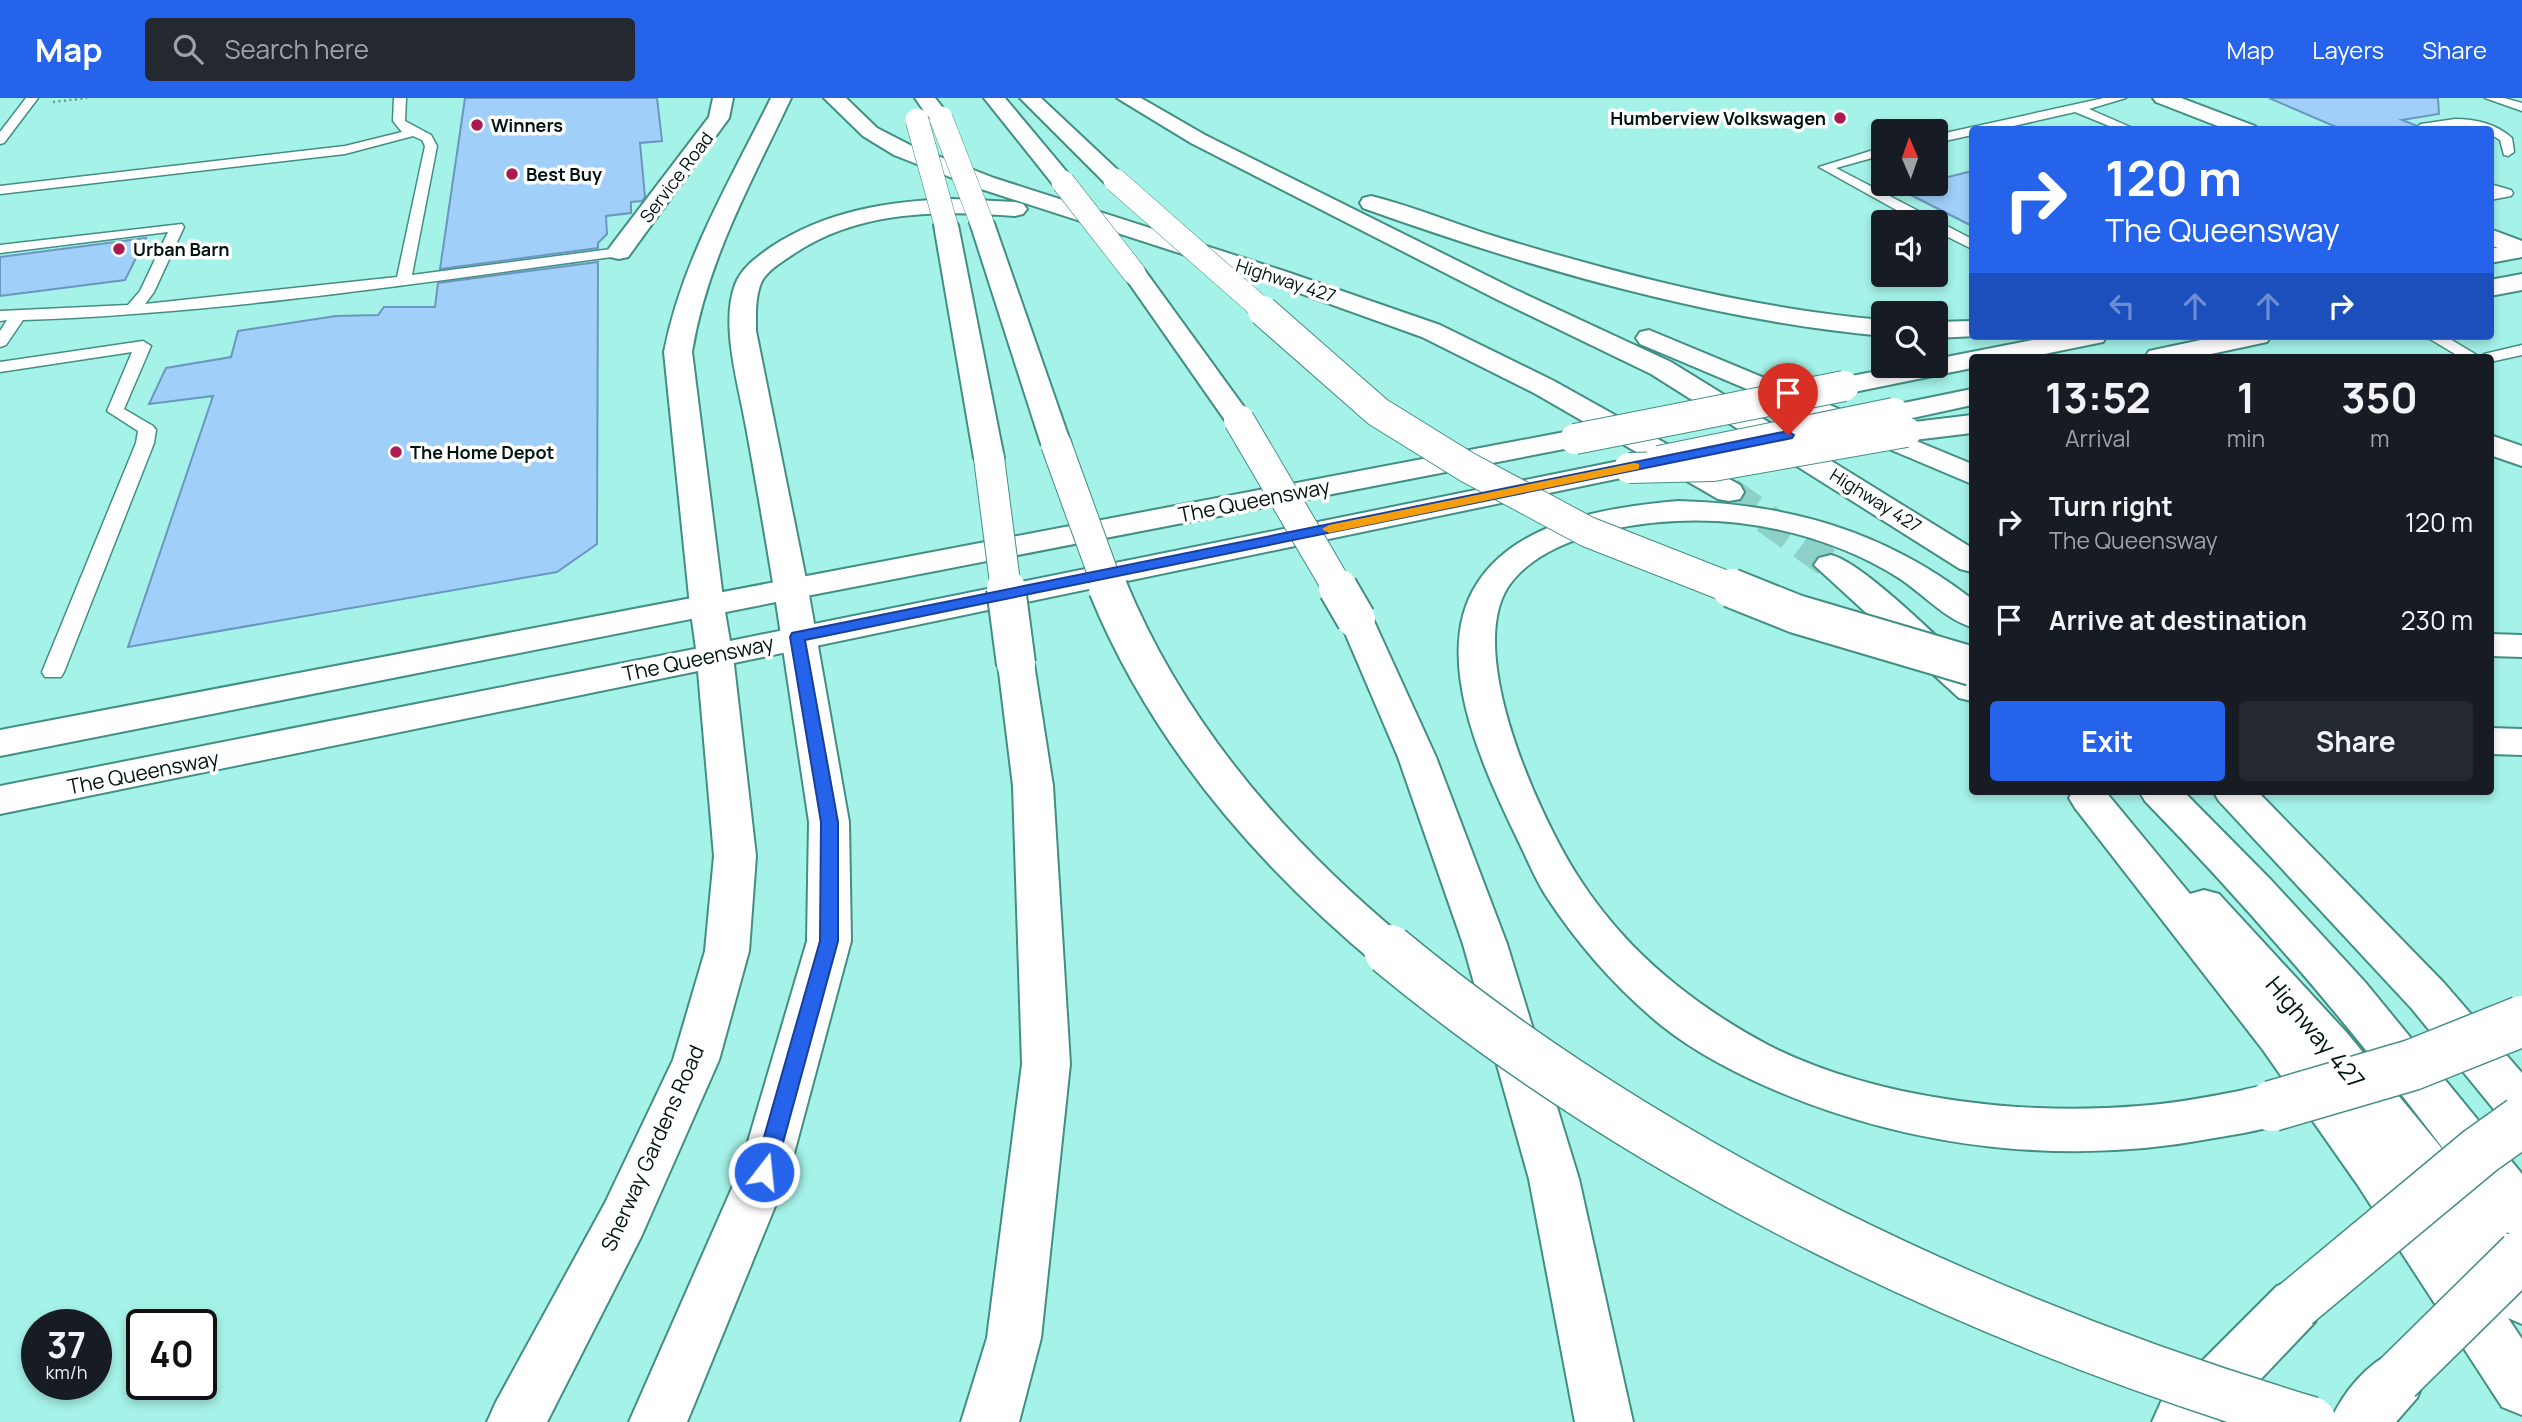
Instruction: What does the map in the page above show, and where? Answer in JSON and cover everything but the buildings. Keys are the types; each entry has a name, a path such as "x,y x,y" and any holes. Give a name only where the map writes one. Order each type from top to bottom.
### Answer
{"main road":[{"name":"Service Road","path":"619,252 719,118 723,98"},
{"name":"Sherway Gardens Road","path":"516,1422 624,1220 696,1060 727,951 735,856 715,656 678,352 682,320 710,243 781,98"},
{"name":"Highway 427","path":"834,98 870,132 927,160 985,183 1275,276 1431,331 1489,358 1729,492"},
{"path":"925,98 941,118 982,223 1089,540 1118,609 1158,688 1201,751 1271,837 1337,905 1441,992 1518,1050 1701,1164 1868,1251 1974,1301 2216,1395 2311,1422"},
{"path":"994,98 1134,273 1238,419 1356,619 1417,757 1485,944 1554,1179 1604,1422"},
{"path":"1030,98 1115,180 1378,412 1420,439 1524,500 1588,532 1785,610 1883,642 1969,665"},
{"path":"1127,98 1198,139 1331,206 1969,474"},
{"path":"2162,98 2237,126"},
{"path":"917,109 946,225 989,458 1033,786 1046,1064 1014,1338 990,1422"},
{"path":"1198,139 1441,228 1616,278 1754,311 1871,326"},
{"path":"657,1422 764,1172 829,941 829,822 791,589 743,331 743,306 750,280 757,270 785,247 817,232 873,214 935,206 993,207 1025,211 1275,276"},
{"name":"Highway 427","path":"1331,206 1661,368 1969,560"},
{"path":"2494,221 2522,232"},
{"path":"2494,238 2522,250"},
{"path":"2494,255 2522,250"},
{"path":"2494,287 2522,282"},
{"path":"1948,330 1969,329"},
{"path":"2003,354 2074,340"},
{"path":"2173,354 2239,340"},
{"name":"The Queensway","path":"0,743 1969,361"},
{"path":"1900,423 1969,398"},
{"name":"The Queensway","path":"0,800 1629,468 1713,466 1900,423"},
{"path":"1900,423 1969,424"},
{"path":"2494,446 2522,457"},
{"path":"1969,614 1946,595 1883,556 1838,537 1796,525 1712,511 1662,513 1611,520 1572,530 1519,556 1503,572 1482,605 1477,631 1482,689 1496,744 1534,840 1582,918 1608,950 1683,1017 1734,1050 1794,1079 1852,1100 1953,1120 2022,1128 2102,1130 2169,1124 2272,1106 2412,1065 2522,1021"},
{"path":"1831,565 1855,583 1969,686"},
{"path":"2494,645 2522,646"},
{"path":"2494,741 2522,742"},
{"name":"Highway 427","path":"2085,795 2159,859 2271,976 2375,1102 2486,1245 2522,1297"},
{"path":"2085,795 2295,1058 2375,1168 2522,1387"},
{"path":"2164,795 2235,869 2365,1016 2437,1101 2522,1214"},
{"path":"2237,795 2428,996 2522,1108"},
{"path":"2181,1422 2296,1304 2480,1151 2522,1121"},
{"path":"2359,1422 2397,1378 2522,1255"}],"lane":[{"path":"0,141 32,98"},
{"path":"400,98 397,117 404,130 427,138 431,146 404,280"},
{"path":"1996,126 2120,98"},
{"path":"2491,98 2522,107"},
{"path":"2077,108 2121,126"},
{"path":"2432,126 2464,120 2480,126"},
{"path":"2494,131 2506,138 2508,152"},
{"path":"1948,136 1969,132"},
{"path":"0,190 345,150 411,133"},
{"path":"2494,154 2508,152 2522,156"},
{"path":"1871,154 1825,167 1871,192"},
{"path":"2494,193 2505,186"},
{"path":"2494,187 2505,186 2521,192"},
{"path":"1879,196 1906,210"},
{"path":"0,249 177,227 147,292 131,311"},
{"path":"1948,232 1969,243"},
{"path":"0,316 131,311 619,252"},
{"path":"0,342 18,316"},
{"path":"2440,340 2466,354"},
{"path":"0,367 143,346 115,411 147,430 145,443 53,672"},
{"path":"2494,356 2522,350"}],"tunnel":[{"path":"1729,492 1831,565"}],"slow traffic":[{"path":"1329,529 1634,467"}],"place":[{"name":"Humberview Volkswagen","path":"1840,118"},
{"name":"Winners","path":"477,125"},
{"name":"Best Buy","path":"512,174"},
{"name":"Urban Barn","path":"119,249"},
{"name":"The Home Depot","path":"396,452"}],"route":[{"path":"764,1172 829,941 829,822 797,637 1788,435"}]}
